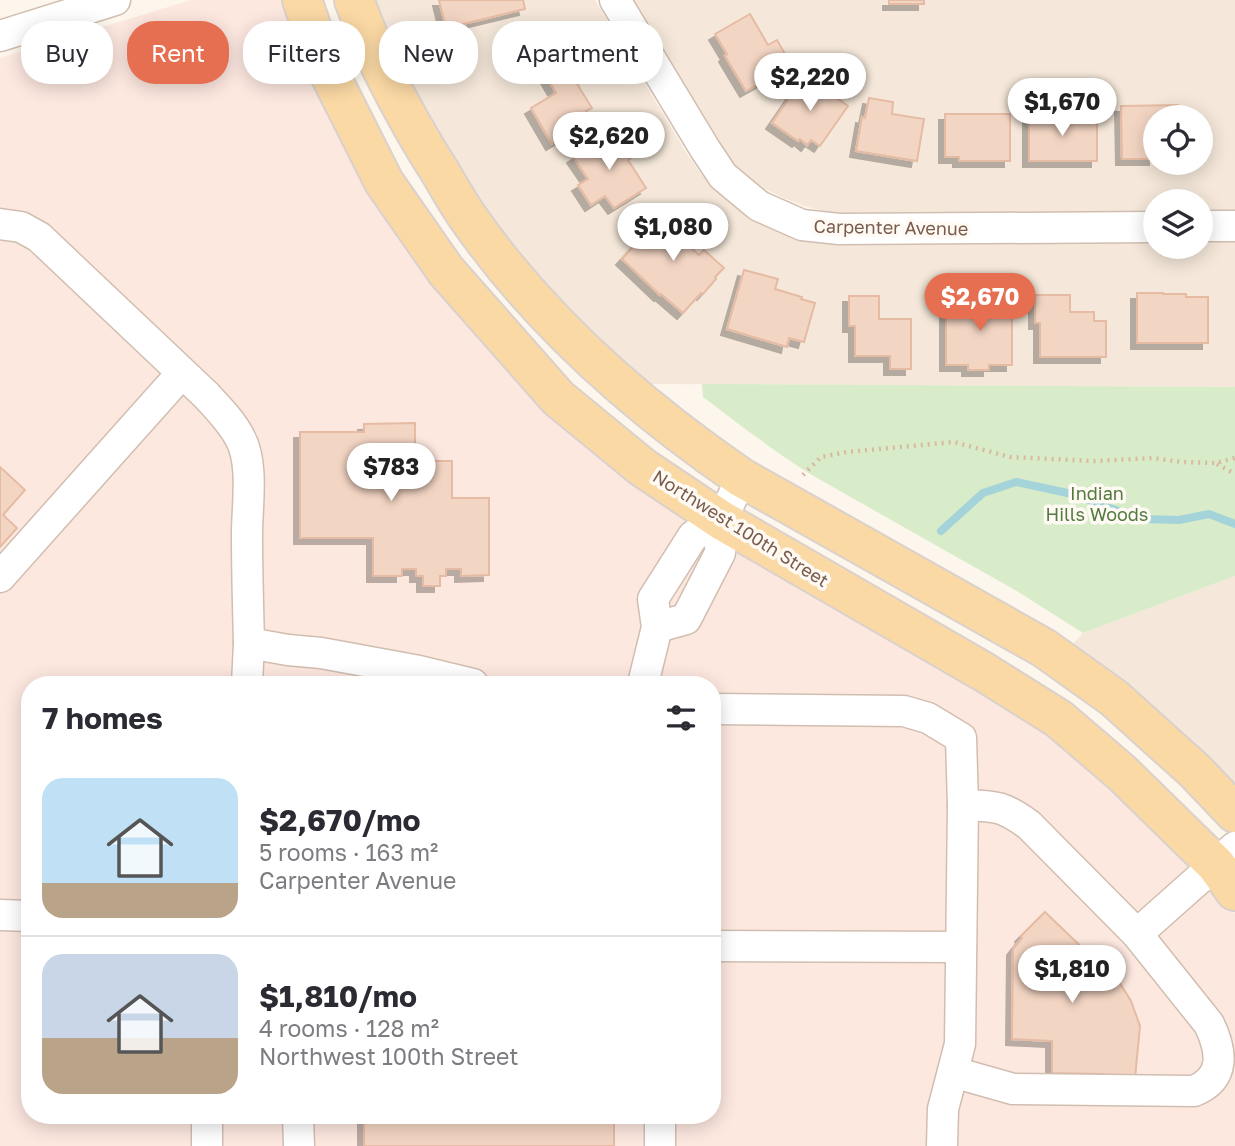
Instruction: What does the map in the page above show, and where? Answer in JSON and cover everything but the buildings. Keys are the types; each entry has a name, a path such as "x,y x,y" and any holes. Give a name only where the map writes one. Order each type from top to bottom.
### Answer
{"main road":[{"name":"Northwest 100th Street","path":"302,0 324,63 384,182 446,271 558,398 642,467 721,520 984,672 1059,719 1228,868"},
{"path":"354,0 382,67 423,145 466,215 518,283 579,346 651,410 743,478 1044,648 1114,698 1195,771 1235,813"}],"street":[{"path":"0,36 115,0"},
{"name":"Carpenter Avenue","path":"615,0 723,176 759,206 780,216 802,225 839,229 1143,227"},
{"path":"0,224 21,227 38,237 206,395 241,438 248,474 247,676"},
{"path":"1213,226 1235,226"},
{"path":"0,577 182,373"},
{"path":"645,676 657,627 686,619 720,553 721,520 743,478"},
{"path":"249,643 321,653 440,676"},
{"path":"721,709 896,710 928,718 961,738 964,805 960,1044 943,1109 942,1146"},
{"path":"953,1072 1013,1089 1194,1091 1206,1086 1216,1074 1218,1057 1217,1041 1209,1024 1137,934 1028,825 1012,813 996,806 964,805"},
{"path":"1137,934 1228,868"},
{"path":"0,923 0,915 21,916"},
{"path":"721,946 961,947"},
{"path":"207,1124 207,1146"},
{"path":"298,1124 299,1146"},
{"path":"660,1124 660,1146"}],"path":[{"path":"799,478 821,457 954,442 1010,457 1094,461 1153,458 1216,463 1235,458"},
{"path":"1216,463 1235,474"}],"shaded area":[{"path":"191,0 283,0 290,21 243,21 243,84 327,84 487,346 1051,735 1114,789 1235,913 1235,1146 0,1146 0,58 21,52 21,84 113,84 113,24"},
{"path":"369,0 595,0 608,21 492,21 492,84 645,84 687,154 718,192 758,220 803,238 852,244 1143,242 1143,259 1213,259 1213,242 1235,241 1235,387 645,384 623,366 532,272 477,204 432,132 409,84 478,84 478,21 379,21"},
{"path":"631,0 1235,0 1235,210 1213,210 1213,189 1143,189 1143,211 824,211 804,206 765,189 731,161 717,143 663,53 663,21 644,21"},
{"path":"1235,576 1235,791 1071,646 1083,633"}],"green space":[{"name":"Indian Hills Woods","path":"702,384 1235,387 1235,576 1083,633 1020,593 810,474 703,397"}],"water":[{"path":"828,63 861,73 859,85 856,87 828,76 825,72"}],"waterway":[{"path":"941,531 983,493 1016,482 1072,494 1140,519 1179,520 1209,514 1235,524"}]}
